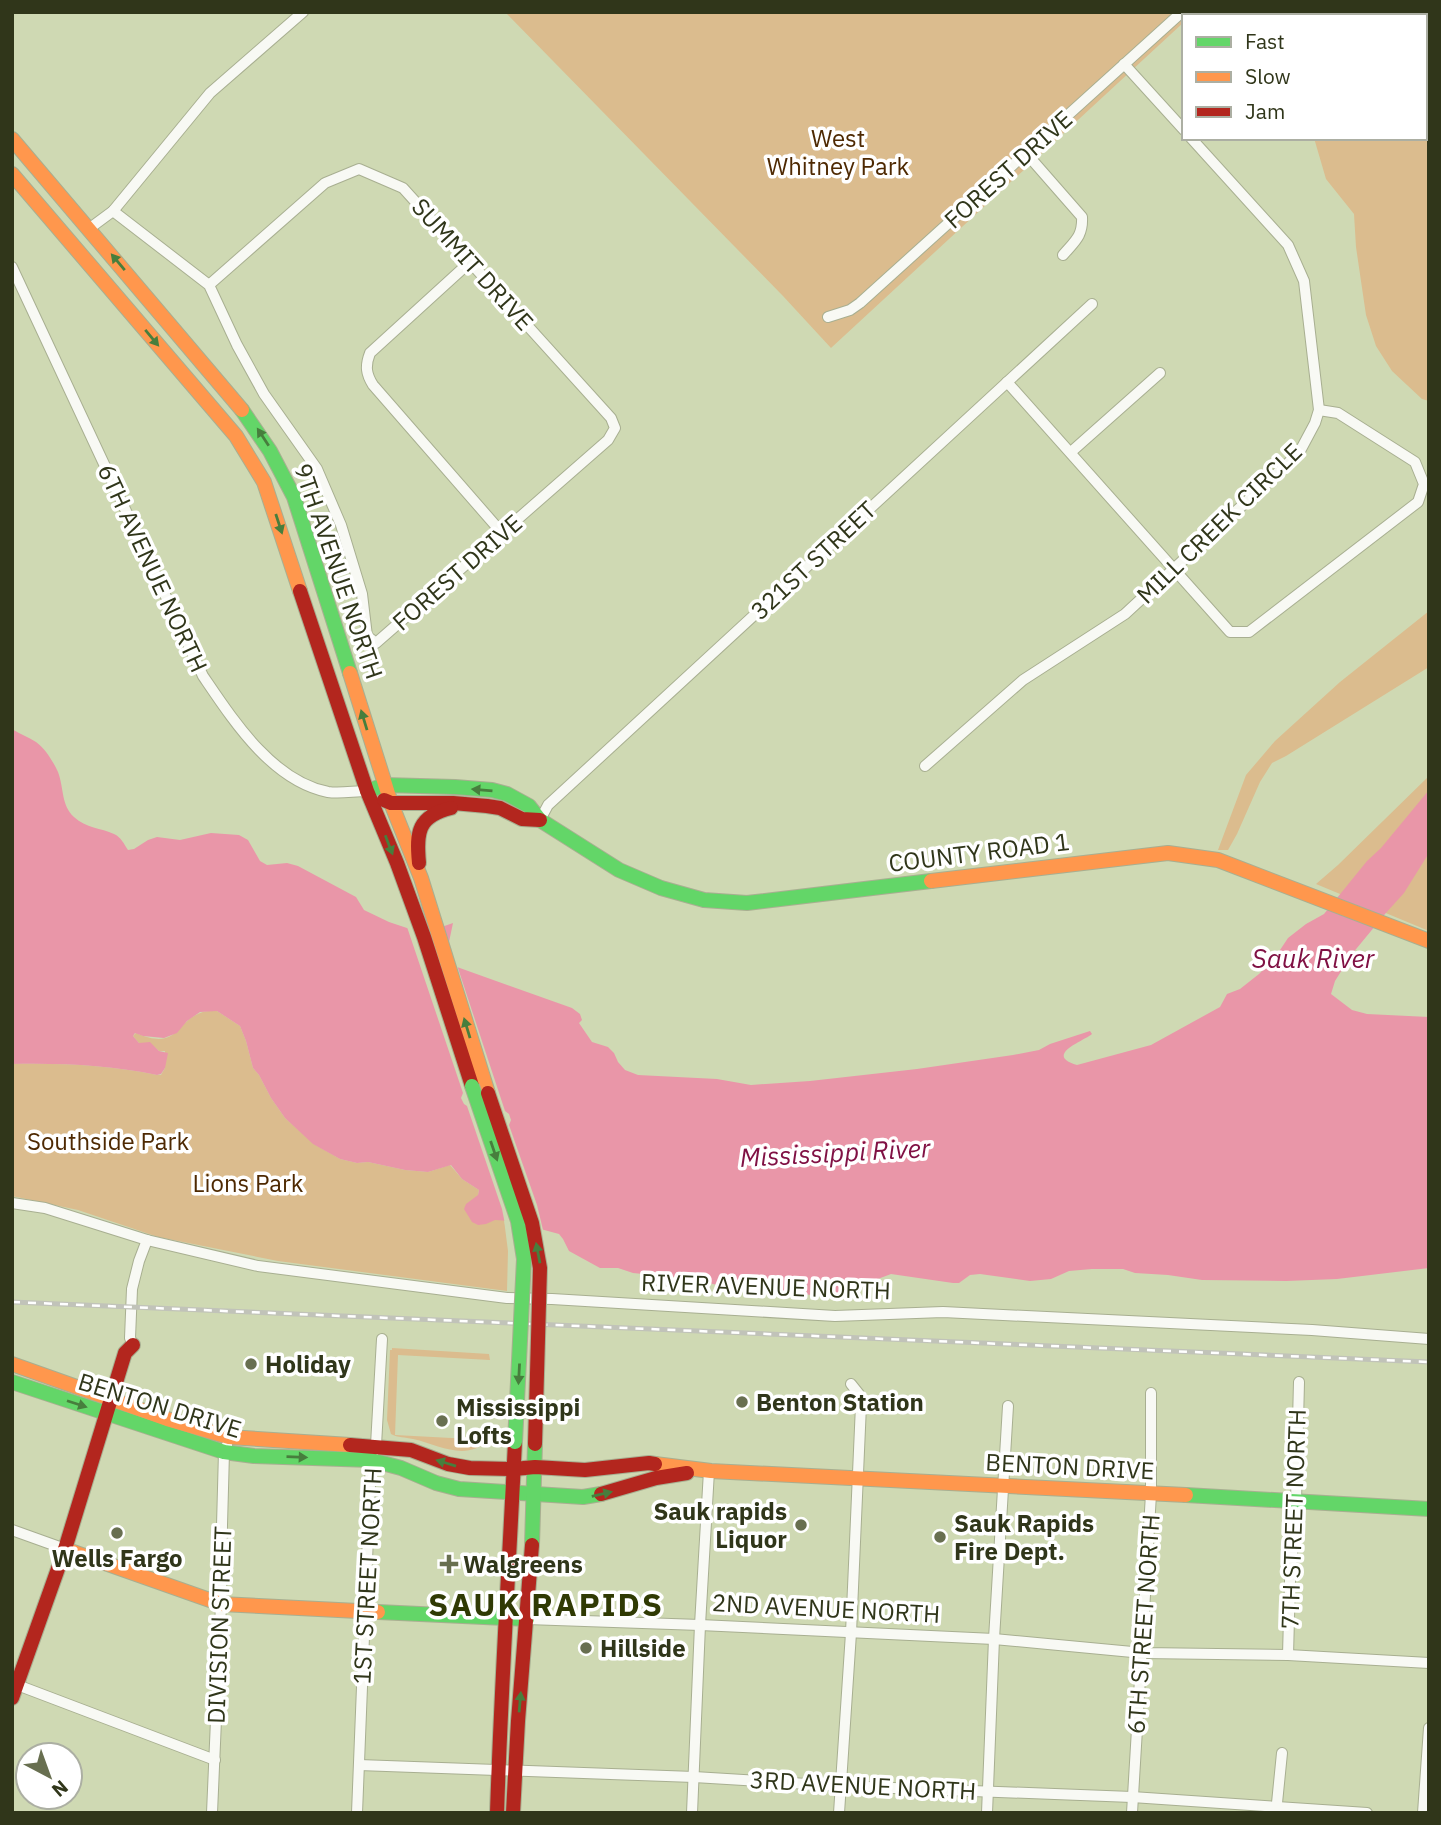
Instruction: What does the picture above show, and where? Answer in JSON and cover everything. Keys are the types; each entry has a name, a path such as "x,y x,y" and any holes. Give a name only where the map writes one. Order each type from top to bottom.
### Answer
{"main road":[{"name":"9TH AVENUE NORTH","path":"12,139 253,423 283,472 294,496 391,803 421,878 532,1223 540,1268 536,1444 513,1813"},
{"name":"9TH AVENUE NORTH","path":"12,174 236,436 264,482 367,791 410,900 518,1221 524,1259 497,1813"},
{"path":"367,791 385,785"},
{"name":"COUNTY ROAD 1","path":"385,785 455,787 507,793 529,806 540,820 619,870 661,888 704,901 747,903 1168,853 1218,860 1429,941"},
{"path":"367,791 391,803"},
{"name":"COUNTY ROAD 1","path":"391,803 476,805 500,808 522,819 540,820"},
{"path":"421,878 419,828 426,818 438,810 476,805"},
{"path":"14,1689 65,1549 125,1353 133,1345"},
{"name":"BENTON DRIVE","path":"12,1364 167,1419 229,1437 411,1450 457,1466 584,1470 649,1463 709,1471 1429,1509"},
{"name":"BENTON DRIVE","path":"12,1382 225,1451 254,1456 371,1460 401,1468 448,1487 471,1491 595,1496 656,1478 709,1471"},
{"name":"2ND AVENUE NORTH","path":"65,1549 222,1604 527,1619"}],"street":[{"path":"90,228 113,211 210,93 303,12"},
{"name":"FOREST DRIVE","path":"828,317 837,316 860,303 1182,12"},
{"path":"1124,64 1182,128"},
{"path":"1007,382 1230,632 1249,632 1418,502 1424,484 1415,462 1338,413 1319,410 1304,281 1288,245 1193,140"},
{"path":"1026,153 1082,217 1083,229 1063,255"},
{"name":"SUMMIT DRIVE","path":"209,285 325,183 359,169 403,188 611,418 615,428"},
{"path":"113,211 209,285"},
{"path":"471,261 370,353 366,374 502,533"},
{"name":"6TH AVENUE NORTH","path":"12,267 203,676 233,721 279,770 303,784 330,792 367,791"},
{"name":"FOREST DRIVE","path":"209,285 264,394 317,469 341,526 362,594 367,636 376,643 608,440 615,428"},
{"name":"321ST STREET","path":"540,820 548,805 1092,304"},
{"path":"1071,452 1160,373"},
{"name":"MILL CREEK CIRCLE","path":"925,766 1023,680 1125,614 1299,453 1315,424 1319,410"},
{"name":"RIVER AVENUE NORTH","path":"12,1203 45,1208 148,1240 258,1266 507,1298 835,1316 957,1313 1312,1330 1429,1339"},
{"path":"133,1345 130,1338 132,1289 148,1240"},
{"name":"1ST STREET NORTH","path":"357,1813 371,1460 376,1446 382,1339"},
{"name":"7TH STREET NORTH","path":"1287,1656 1296,1501 1299,1382"},
{"path":"839,1813 851,1633 861,1405 859,1394 851,1384"},
{"name":"6TH STREET NORTH","path":"1132,1813 1152,1494 1151,1393"},
{"path":"987,1813 1008,1406"},
{"name":"DIVISION STREET","path":"212,1813 222,1604 225,1451 229,1437"},
{"path":"692,1813 709,1471"},
{"path":"12,1530 65,1549"},
{"name":"2ND AVENUE NORTH","path":"527,1619 994,1639 1143,1653 1429,1662"},
{"path":"14,1689 215,1760"},
{"path":"1423,1813 1429,1728"},
{"path":"1277,1810 1282,1753"},
{"name":"3RD AVENUE NORTH","path":"359,1765 1132,1797 1277,1810 1367,1813"}],"green space":[{"name":"West Whitney Park","path":"505,12 1194,12 1182,14 1182,24 831,348"},
{"path":"1297,12 1429,12 1429,401 1422,399 1392,371 1376,346 1366,315 1354,214 1326,179 1315,140 1427,140 1427,14"},
{"path":"1429,611 1429,667 1272,763 1260,782 1228,850 1218,850 1246,775 1275,741 1340,682"},
{"path":"1429,776 1429,931 1316,884 1338,865"},
{"path":"217,1011 240,1026 253,1068 271,1098 285,1118 314,1144 340,1159 357,1163 368,1162 428,1172 450,1165 462,1179 479,1190 478,1195 494,1220 504,1220 508,1251 507,1291 278,1261 158,1237 78,1210 12,1196 12,1064 85,1065 161,1075 165,1068 165,1051 159,1051 150,1043 139,1043 133,1036 136,1033 162,1039 177,1031 197,1014"},
{"path":"392,1348 489,1354 490,1360 398,1355 395,1435 489,1440 480,1447 462,1451 443,1448 391,1434 387,1420"}],"water":[{"path":"12,729 36,742 49,756 58,772 67,807 74,817 89,826 116,835 128,850 157,837 180,840 211,833 239,835 248,840 260,861 267,865 287,863 298,866 356,897 364,910 389,922 410,929 433,930 453,923 449,942 457,967 572,1008 580,1014 582,1020 579,1023 592,1042 608,1047 625,1070 638,1075 717,1079 751,1085 917,1069 1013,1055 1039,1050 1090,1031 1092,1034 1065,1053 1064,1057 1068,1061 1077,1065 1151,1045 1220,1007 1227,994 1240,989 1259,974 1274,959 1288,938 1324,914 1429,790 1429,853 1404,893 1352,954 1335,981 1331,994 1352,1010 1367,1014 1429,1017 1429,1268 1337,1279 1286,1281 1202,1280 1135,1273 1123,1269 1069,1271 1051,1279 1030,1281 980,1274 970,1275 959,1283 891,1274 846,1291 811,1295 633,1273 618,1268 600,1268 569,1251 559,1234 511,1221 495,1220 478,1225 472,1222 464,1209 466,1204 478,1195 479,1190 462,1179 451,1165 428,1172 368,1162 357,1163 340,1159 313,1144 285,1118 271,1098 253,1068 240,1026 217,1011 200,1012 187,1021 177,1033 164,1038 135,1033 133,1036 139,1043 150,1042 159,1051 168,1053 161,1074 85,1065 12,1064"}],"pier":[{"path":"441,923 505,1111 511,1120 509,1125 537,1205 544,1234 505,1224 467,1106 461,1098 463,1093 406,924 426,927"}],"railway":[{"path":"12,1302 1429,1362"}],"traffic: fast":[{"path":"242,410 270,451 294,497 350,673"},
{"path":"367,791 385,785 455,787 507,794 529,806 540,820 619,870 661,888 704,900 747,903 931,881"},
{"path":"472,1086 518,1221 524,1259 515,1442"},
{"path":"12,1382 224,1452 254,1456 371,1460 459,1489 583,1497 601,1494"},
{"path":"532,1545 535,1444"},
{"path":"1186,1495 1429,1509"},
{"path":"378,1612 527,1619"}],"traffic: slow":[{"path":"12,139 242,410"},
{"path":"12,174 236,436 264,482 300,591"},
{"path":"350,673 391,803 421,878 488,1093"},
{"path":"931,881 1168,853 1218,860 1429,941"},
{"path":"12,1364 167,1419 229,1437 350,1445"},
{"path":"655,1464 711,1471 1186,1495"},
{"path":"65,1549 221,1604 378,1612"}],"traffic: jam":[{"path":"300,591 367,791 424,937 472,1086"},
{"path":"384,800 391,803 487,806 500,808 522,819 540,820"},
{"path":"419,863 418,842 422,827 432,816 451,808"},
{"path":"488,1093 532,1223 540,1268 535,1444"},
{"path":"12,1698 65,1549 125,1353 133,1345"},
{"path":"497,1813 515,1442"},
{"path":"350,1445 411,1450 448,1464 470,1468 535,1467 585,1470 655,1464"},
{"path":"601,1494 656,1478 687,1473"},
{"path":"513,1813 532,1545"}],"place":[{"name":"Holiday","path":"251,1364"},
{"name":"Benton Station","path":"742,1402"},
{"name":"Mississippi Lofts","path":"442,1421"},
{"name":"Sauk rapids Liquor","path":"801,1525"},
{"name":"Wells Fargo","path":"117,1533"},
{"name":"Sauk Rapids Fire Dept.","path":"940,1537"},
{"name":"Walgreens","path":"449,1564"},
{"name":"Hillside","path":"586,1648"}],"district":[{"name":"SAUK RAPIDS","path":"546,1604"}],"water label":[{"name":"Sauk River","path":"1313,958"},
{"name":"Mississippi River","path":"835,1152"}],"park label":[{"name":"Southside Park","path":"108,1141"},
{"name":"Lions Park","path":"248,1183"}]}
